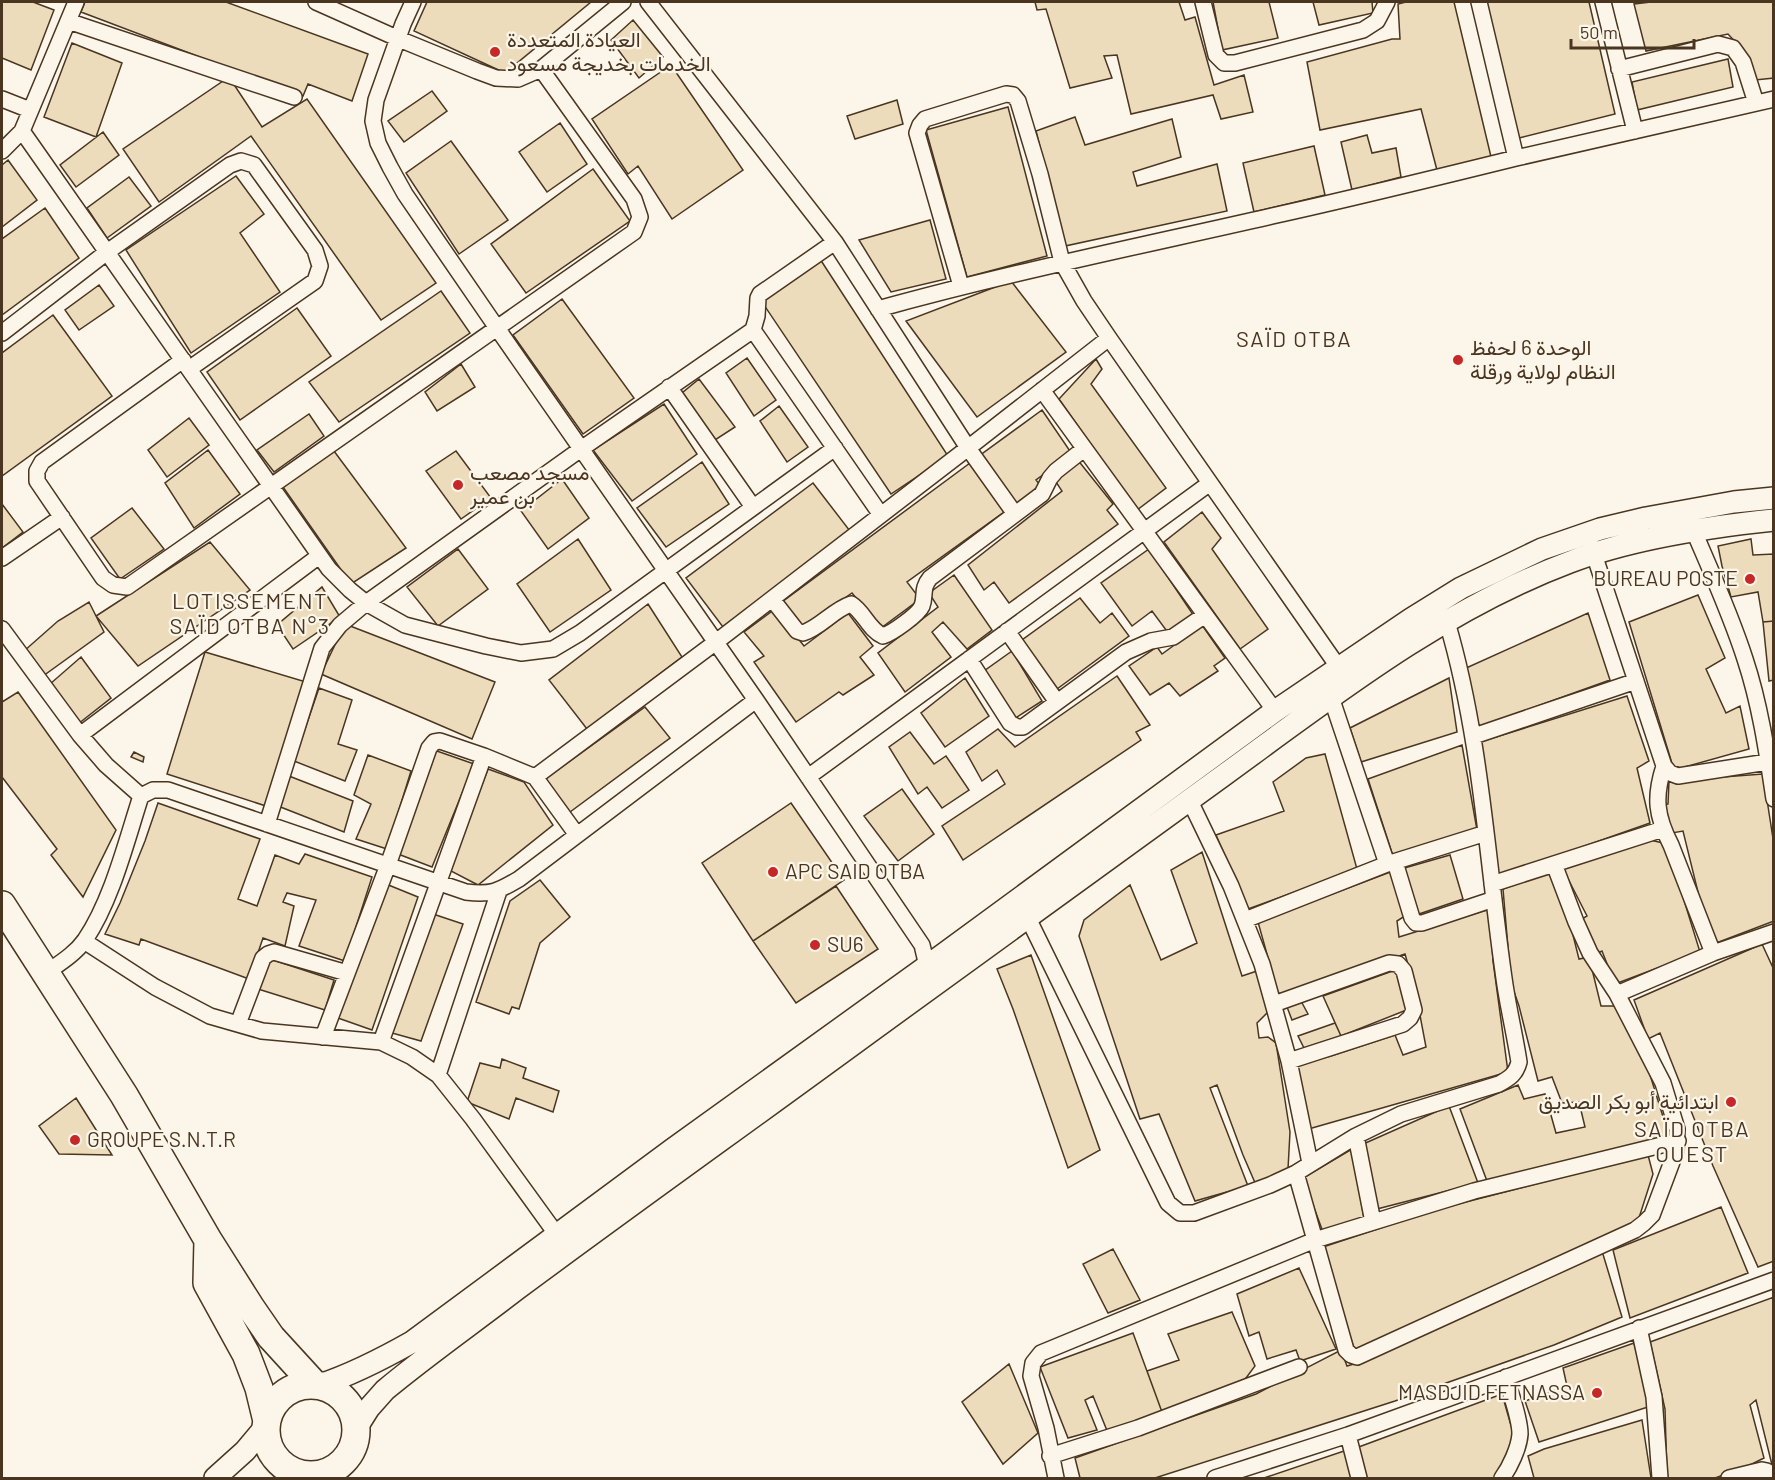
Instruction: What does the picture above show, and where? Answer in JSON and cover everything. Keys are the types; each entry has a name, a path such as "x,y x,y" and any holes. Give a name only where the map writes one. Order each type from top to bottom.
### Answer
{"highway":[{"path":"2,905 124,1095 208,1240 251,1308 271,1337 317,1384"},
{"path":"2,921 27,943"},
{"path":"208,1240 207,1283 246,1354 259,1388 267,1439 279,1461 298,1477 323,1473 344,1462 351,1453 356,1440 357,1427 354,1412 345,1399 334,1390 317,1384 302,1385 289,1390 271,1408 266,1424"},
{"path":"351,1453 356,1479"}],"main road":[{"path":"317,1384 344,1377 412,1342 556,1235 936,964 1275,711 1461,588 1542,549 1588,533 1686,510 1773,498"},
{"path":"357,1427 369,1408 403,1375 683,1166 936,964 1027,916 1369,670 1478,604 1525,580 1574,560 1652,539 1773,520"},
{"path":"215,1479 244,1451 266,1424"}],"street":[{"path":"2,151 22,131 76,2"},
{"path":"316,2 399,39 496,78 518,79 541,69 623,2"},
{"path":"413,2 376,100 373,121 378,143 405,194 936,964"},
{"path":"648,2 835,242 968,448 1015,514"},
{"path":"1203,2 1216,55 1224,63 1235,63 1363,30 1377,21 1387,2"},
{"path":"1479,2 1516,158"},
{"path":"1603,2 1635,132"},
{"path":"68,21 294,98"},
{"path":"1619,69 1718,44 1733,48 1743,62 1756,103"},
{"path":"2,333 107,252 230,165 242,161 254,165 315,250 320,266 315,281 186,364 42,462 37,471 37,481 103,578 113,585 127,587 634,232 640,217 634,199 541,69"},
{"path":"961,286 918,132 925,119 1006,94 1013,95 1018,101 1040,174 1062,262 1084,301 1339,668"},
{"path":"2,99 30,110"},
{"path":"878,309 1062,262 1274,216 1773,99"},
{"path":"22,131 319,556 350,590 366,603 405,624 521,653 553,649 580,633 834,448"},
{"path":"267,824 322,648 340,625 366,603 581,449 753,330 760,294 835,242"},
{"path":"753,330 881,515"},
{"path":"535,777 716,642 1108,338"},
{"path":"669,387 753,507"},
{"path":"1042,390 1275,711"},
{"path":"772,599 797,631 803,633 810,631 844,606 851,604 858,608 877,634 883,636 891,633 920,610 923,603 924,585 930,578 1042,494 1056,471 1084,448"},
{"path":"808,777 1210,483"},
{"path":"1686,510 1745,659 1771,762 1773,799"},
{"path":"2,558 62,517"},
{"path":"1588,533 1664,766 1670,773 1678,776 1771,762"},
{"path":"80,735 319,556"},
{"path":"969,659 1010,723 1017,728 1023,727 1126,652 1151,641 1173,637 1205,615"},
{"path":"1027,916 1168,1203 1180,1213 1194,1213 1270,1185 1296,1173 1356,1136 1401,1114 1499,1084 1511,1078 1519,1062 1505,987 1474,736 1460,664 1447,622"},
{"path":"2,629 80,735 106,765 141,796"},
{"path":"1007,631 1057,702"},
{"path":"1474,736 1636,681"},
{"path":"1331,697 1391,863 1416,923 1422,923 1554,864 1663,829"},
{"path":"46,973 73,954 100,913 120,863 141,796 153,790 168,790 437,883 466,892 484,894 499,891 519,879 756,700"},
{"path":"323,1037 388,866 429,748 434,742 441,741 535,777 577,835"},
{"path":"381,1042 484,756"},
{"path":"1664,766 1658,783 1657,800 1663,829 1713,953"},
{"path":"1189,800 1231,886 1262,964 1289,1061 1310,1163"},
{"path":"1245,920 1391,863 1486,833"},
{"path":"1296,1173 1346,1350 1357,1357 1635,1230 1652,1215 1676,1151 1677,1129 1663,1083 1617,994 1590,953 1554,864"},
{"path":"438,1075 499,891"},
{"path":"1617,994 1713,953 1773,932"},
{"path":"84,940 155,987 210,1016 262,1031 381,1042 412,1057 438,1075 473,1119 556,1235"},
{"path":"238,1024 263,958 268,954 274,952 347,973"},
{"path":"1274,1004 1389,963 1398,964 1404,971 1414,1010 1403,1024 1289,1061"},
{"path":"1356,1136 1373,1222"},
{"path":"1056,1479 1046,1428 1031,1376 1033,1363 1041,1353 1315,1240 1474,1191 1678,1141"},
{"path":"1215,1479 1246,1474 1773,1280"},
{"path":"1639,1328 1654,1397 1660,1479"},
{"path":"1050,1456 1149,1424 1299,1367"},
{"path":"1502,1479 1520,1435 1506,1377"},
{"path":"1348,1435 1359,1479"},
{"path":"1729,1479 1762,1470 1767,1471 1771,1479"}],"building":[{"path":"2,2 33,2 54,10 31,70 2,58"},
{"path":"85,2 226,2 368,54 352,101 308,84 303,96 81,12"},
{"name":"العيادة المتعددة الخدمات بخديجة مسعود","path":"427,2 591,2 505,73 414,31"},
{"path":"1035,2 1179,2 1185,20 1195,17 1214,85 1244,75 1253,112 1221,119 1213,95 1131,114 1117,55 1104,56 1112,78 1070,88 1046,9 1037,10"},
{"path":"1213,2 1269,2 1278,38 1222,50"},
{"path":"1313,2 1372,2 1373,13 1319,25"},
{"path":"1454,2 1492,161 1438,174 1421,109 1320,130 1307,62 1392,39 1400,39 1398,4"},
{"path":"1484,2 1589,2 1615,114 1515,139"},
{"path":"1774,2 1774,78 1755,80 1741,48 1728,34 1646,51 1634,4"},
{"path":"633,20 663,57 639,78 611,40"},
{"path":"72,43 122,63 96,137 44,117"},
{"path":"1728,59 1733,87 1637,110 1632,82"},
{"path":"671,65 743,170 672,219 638,166 628,174 592,119"},
{"path":"229,77 262,127 307,99 436,283 381,320 251,136 159,202 123,149"},
{"path":"432,91 447,111 404,142 388,121"},
{"path":"897,100 903,124 855,139 847,116"},
{"path":"1008,107 1047,256 967,277 926,130"},
{"path":"1075,117 1085,145 1172,119 1181,157 1133,172 1137,186 1217,164 1227,211 1065,246 1036,131"},
{"path":"560,123 587,164 547,192 519,152"},
{"path":"103,132 119,155 76,187 60,165"},
{"path":"1367,135 1372,153 1396,148 1401,177 1352,190 1341,142"},
{"path":"451,141 508,220 459,254 406,173"},
{"path":"1314,146 1325,195 1254,212 1243,163"},
{"path":"8,160 37,200 2,227 2,165"},
{"path":"593,169 630,221 526,293 491,244"},
{"path":"236,176 264,214 240,233 280,292 191,353 126,250"},
{"path":"129,177 151,206 107,238 87,208"},
{"path":"45,208 79,258 2,315 2,239"},
{"path":"930,220 946,279 891,292 859,240"},
{"path":"820,259 948,456 891,494 760,299"},
{"path":"1011,281 1066,352 977,417 906,321"},
{"path":"99,285 114,306 79,330 65,310"},
{"path":"441,291 470,333 339,422 309,382"},
{"path":"562,299 634,398 583,434 513,335"},
{"path":"297,308 331,356 240,420 207,372"},
{"path":"53,315 112,396 2,476 2,353"},
{"path":"747,358 776,400 754,416 726,373"},
{"path":"1096,359 1102,369 1091,384 1166,488 1137,510 1059,399"},
{"path":"461,364 475,387 437,411 425,392"},
{"path":"699,379 735,427 715,440 682,393"},
{"path":"664,404 697,454 632,501 593,450"},
{"path":"779,406 808,447 787,462 760,421"},
{"path":"1042,410 1072,454 1036,480 1041,486 1014,506 979,456"},
{"path":"309,414 324,436 274,472 257,450"},
{"path":"189,418 209,445 167,477 148,450"},
{"path":"331,447 406,548 351,584 283,487"},
{"path":"208,450 240,494 194,528 165,483"},
{"name":"مسجد مصعب بن عمير","path":"456,451 491,498 461,519 426,471"},
{"path":"1077,459 1113,504 1107,510 1118,524 1009,603 994,582 984,590 968,565 1062,491 1054,479"},
{"path":"702,462 729,504 666,547 637,508"},
{"path":"970,463 1004,512 907,582 920,599 881,628 852,593 801,629 782,602"},
{"path":"562,479 589,518 548,549 521,511"},
{"path":"813,483 850,531 723,627 686,578"},
{"path":"2,504 23,532 2,548"},
{"path":"132,508 164,549 120,579 91,538"},
{"path":"1202,512 1221,538 1212,549 1268,629 1240,649 1164,542"},
{"path":"578,539 611,590 550,632 517,584"},
{"name":"BUREAU POSTE","path":"1751,539 1753,555 1774,554 1774,621 1763,622 1758,592 1731,597 1722,566 1718,546"},
{"path":"210,542 250,590 138,666 96,616"},
{"path":"458,549 488,589 438,626 407,587"},
{"path":"1149,549 1194,616 1169,634 1152,611 1132,626 1101,583"},
{"path":"954,575 992,630 967,649 943,622 932,632 951,657 905,692 878,653 938,607 929,593"},
{"path":"322,587 340,617 293,649 277,625"},
{"path":"1698,595 1725,658 1706,669 1726,713 1740,706 1749,749 1674,770 1629,622"},
{"path":"1080,598 1100,623 1112,613 1129,636 1057,689 1022,640"},
{"path":"89,602 104,632 43,676 24,651 58,621"},
{"path":"648,604 682,657 587,729 549,680"},
{"path":"775,609 804,646 848,613 873,646 860,657 874,675 843,695 839,692 796,722 754,662 764,656 744,632"},
{"path":"1588,613 1610,680 1476,728 1464,669"},
{"path":"1774,621 1774,680 1769,681 1763,622"},
{"path":"345,624 495,682 472,739 321,674"},
{"path":"1202,625 1225,658 1214,666 1218,671 1180,696 1169,683 1150,695 1129,666 1157,647 1162,654"},
{"path":"1012,651 1042,701 1014,719 984,671"},
{"path":"205,652 306,682 269,807 167,774"},
{"path":"81,657 111,698 78,724 50,684"},
{"path":"1117,676 1150,725 1136,732 1141,740 963,860 942,826 1005,784 997,770 982,781 966,752 998,729 1015,747"},
{"path":"965,678 989,716 945,747 921,713"},
{"path":"1449,678 1457,732 1361,762 1350,728"},
{"path":"319,688 352,700 338,744 357,750 345,781 294,761"},
{"path":"18,692 116,830 83,897 51,855 57,849 2,777 2,702"},
{"path":"1627,696 1649,761 1637,768 1650,823 1499,876 1480,742"},
{"path":"645,707 670,738 570,812 545,779"},
{"path":"910,732 934,764 946,756 969,790 942,808 927,787 918,794 889,747"},
{"path":"1462,745 1477,830 1393,856 1368,779"},
{"path":"434,750 474,764 432,867 398,854"},
{"path":"134,752 144,757 143,762 131,757"},
{"path":"1325,754 1357,869 1248,909 1216,835 1284,811 1273,782 1306,758"},
{"path":"368,755 411,771 387,849 356,839 371,804 354,795"},
{"path":"488,769 524,782 553,825 478,885 449,870"},
{"path":"1763,774 1774,845 1774,921 1711,945 1683,831 1666,834 1662,806 1668,804 1669,781"},
{"path":"289,776 353,801 344,832 278,806"},
{"path":"902,789 934,834 898,861 864,816"},
{"path":"158,803 260,839 238,899 257,906 275,855 299,864 305,854 372,877 345,961 299,946 316,900 287,893 283,902 294,906 285,946 263,938 249,979 141,939 139,945 105,934 120,903"},
{"name":"APC SAID OTBA","path":"791,803 844,880 753,941 702,863"},
{"path":"1650,840 1663,843 1679,884 1700,952 1615,984 1602,951 1598,953 1582,919 1587,916 1563,869"},
{"path":"1202,852 1242,976 1257,971 1269,1011 1257,1023 1259,1038 1268,1037 1276,1043 1290,1132 1288,1169 1256,1185 1217,1085 1210,1088 1248,1186 1195,1201 1159,1114 1140,1119 1079,936 1084,920 1130,885 1161,960 1197,943 1171,870"},
{"path":"1450,855 1463,899 1419,914 1401,869"},
{"path":"1393,871 1405,916 1397,921 1399,937 1490,909 1493,961 1508,1072 1305,1130 1292,1066 1395,1035 1403,1055 1426,1047 1415,989 1405,954 1279,997 1258,922"},
{"path":"1554,871 1579,959 1589,957 1601,1006 1614,1006 1638,1036 1669,1136 1487,1181 1460,1109 1518,1085 1524,1099 1545,1094 1556,1133 1585,1127 1579,1102 1562,1103 1552,1077 1538,1081 1511,983 1503,889"},
{"path":"540,880 570,917 540,943 519,1009 512,1007 509,1014 476,1002 510,901"},
{"path":"386,884 418,897 372,1030 338,1018"},
{"name":"SU6","path":"836,886 878,949 796,1003 753,941"},
{"path":"433,914 463,924 421,1041 392,1033"},
{"name":"ابتدائية أبو بكر الصديق","path":"1762,944 1774,970 1774,1261 1758,1267 1713,1166 1660,1033 1648,1039 1634,1000"},
{"path":"1031,955 1100,1150 1068,1168 997,969"},
{"path":"270,959 334,980 325,1010 258,989"},
{"path":"1398,969 1409,1009 1341,1036 1323,996"},
{"path":"1301,1001 1308,1014 1292,1020 1287,1007"},
{"path":"1335,1023 1341,1036 1304,1048 1298,1036"},
{"path":"502,1059 526,1068 523,1078 559,1091 553,1112 516,1098 509,1119 467,1102 480,1063 500,1068"},
{"name":"GROUPE S.N.T.R","path":"76,1098 112,1155 59,1154 39,1126"},
{"path":"1449,1106 1478,1183 1373,1210 1361,1145"},
{"path":"1352,1149 1364,1218 1323,1232 1303,1178"},
{"path":"1648,1155 1653,1174 1638,1221 1355,1351 1320,1248 1435,1210"},
{"path":"1721,1207 1748,1273 1630,1318 1613,1250"},
{"path":"1113,1249 1140,1300 1108,1313 1083,1264"},
{"path":"1602,1251 1622,1317 1554,1345 1395,1401 1155,1478 1080,1478 1075,1458 1256,1394 1341,1350 1347,1366 1357,1363"},
{"path":"1299,1268 1336,1349 1300,1361 1296,1350 1267,1359 1259,1332 1249,1336 1237,1294"},
{"path":"1774,1297 1774,1473 1756,1400 1750,1405 1764,1458 1715,1478 1667,1478 1665,1409 1650,1342"},
{"path":"1232,1312 1255,1366 1240,1386 1162,1412 1147,1371 1179,1360 1168,1334"},
{"path":"1133,1333 1162,1412 1108,1433 1093,1396 1085,1400 1097,1430 1068,1438 1040,1367"},
{"name":"MASDJID FETNASSA","path":"1634,1343 1651,1406 1539,1442 1525,1401 1567,1386 1563,1368"},
{"path":"1009,1364 1038,1433 1003,1464 962,1402"},
{"path":"1502,1394 1514,1436 1496,1478 1367,1478 1356,1448"},
{"path":"1642,1420 1651,1478 1534,1478 1528,1456 1544,1449"},
{"path":"1347,1450 1353,1478 1264,1478"}],"place":[{"name":"العيادة المتعددة الخدمات بخديجة مسعود","path":"495,52"},
{"name":"الوحدة 6 لحفظ النظام لولاية ورقلة","path":"1458,360"},
{"name":"مسجد مصعب بن عمير","path":"458,485"},
{"name":"BUREAU POSTE","path":"1750,579"},
{"name":"APC SAID OTBA","path":"773,872"},
{"name":"SU6","path":"815,945"},
{"name":"ابتدائية أبو بكر الصديق","path":"1731,1102"},
{"name":"GROUPE S.N.T.R","path":"75,1140"},
{"name":"MASDJID FETNASSA","path":"1597,1393"}],"district":[{"name":"SAÏD OTBA","path":"1294,339"},
{"name":"LOTISSEMENT SAÏD OTBA N°3","path":"250,614"},
{"name":"SAÏD OTBA OUEST","path":"1692,1142"}]}
